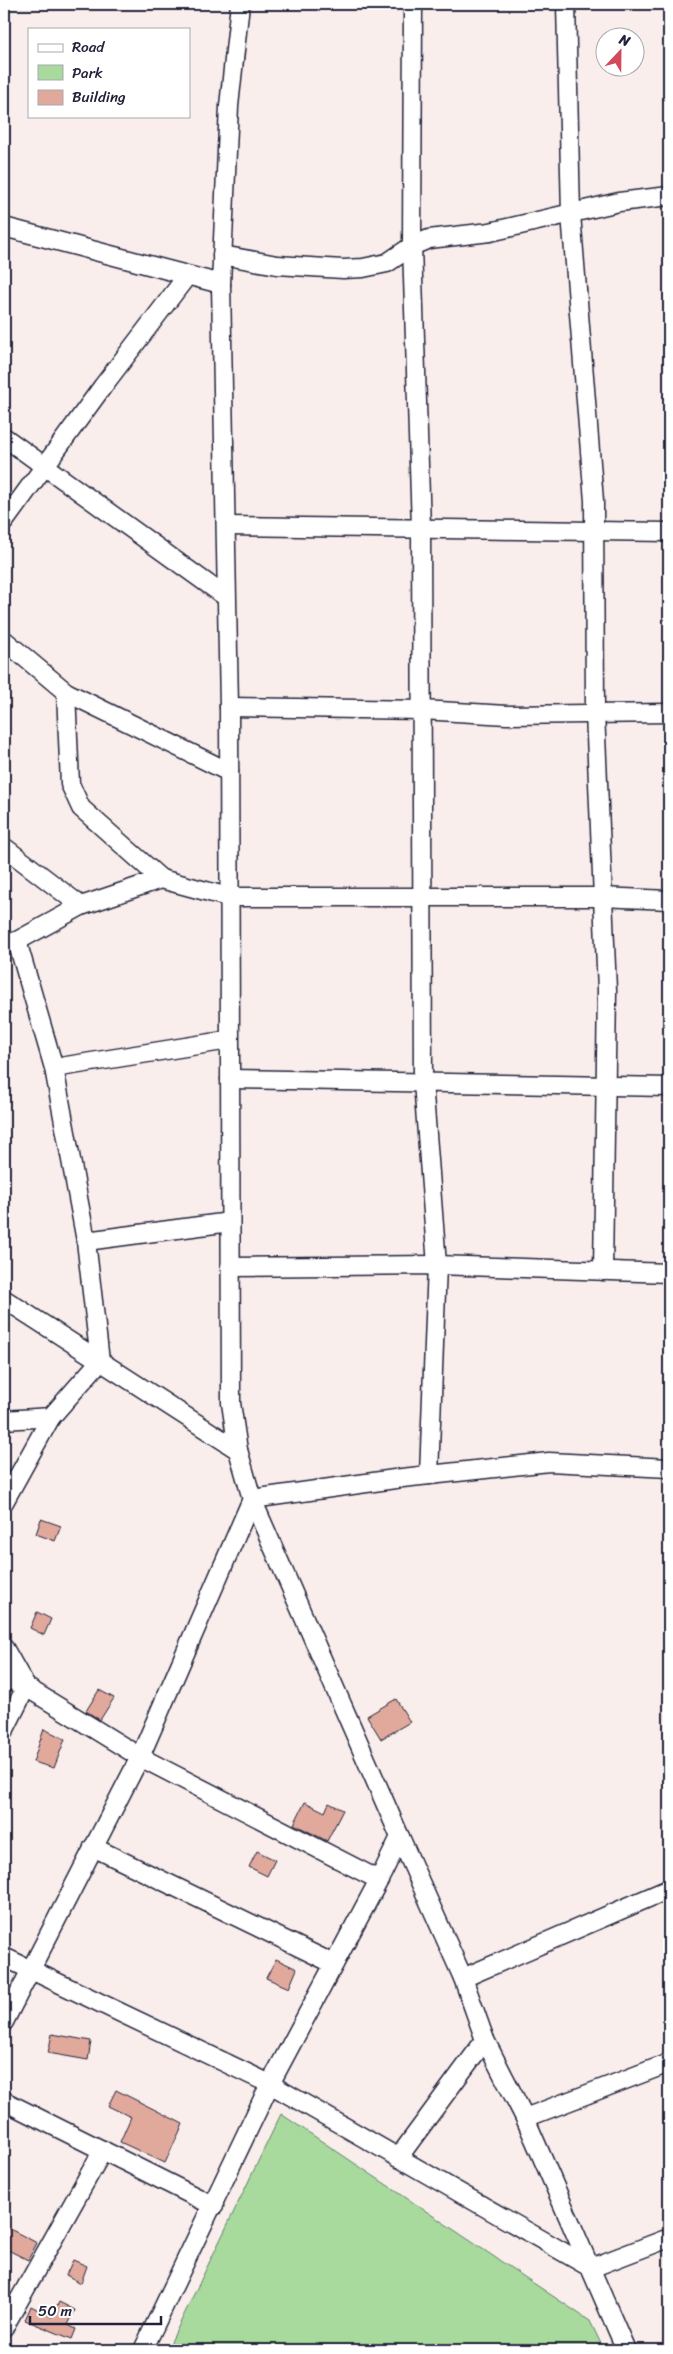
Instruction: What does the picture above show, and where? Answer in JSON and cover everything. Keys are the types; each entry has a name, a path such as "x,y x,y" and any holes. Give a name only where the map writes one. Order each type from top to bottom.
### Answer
{"street":[{"path":"240,4 229,106 221,284 229,707 228,897 231,1403 238,1450 252,1500 463,1978 485,2040 525,2118 626,2350"},
{"path":"413,4 412,246 421,528 424,1082 437,1265 429,1475"},
{"path":"566,4 571,214 594,501 595,713 607,990 603,1270"},
{"path":"222,256 277,265 343,270 363,268 387,263 412,246 429,239 490,232 619,202 669,196"},
{"path":"4,226 221,284"},
{"path":"4,522 103,386 188,276"},
{"path":"4,438 226,597"},
{"path":"227,526 669,532"},
{"path":"4,640 66,692 229,772"},
{"path":"66,692 70,784 81,808 161,879 228,897 422,899 602,897 669,900"},
{"path":"229,707 422,710 507,714 669,713"},
{"path":"4,847 81,906"},
{"path":"4,1502 51,1417 100,1361 86,1241 54,1068 10,942 81,906 161,879"},
{"path":"54,1068 229,1040"},
{"path":"230,1079 669,1087"},
{"path":"86,1241 230,1222"},
{"path":"230,1267 437,1265 669,1273"},
{"path":"4,1299 238,1450"},
{"path":"4,1420 51,1417"},
{"path":"252,1500 429,1475 549,1462 669,1468"},
{"path":"4,2022 29,1970 140,1757 252,1500"},
{"path":"4,1648 26,1687"},
{"path":"4,1677 26,1687 140,1757 379,1880"},
{"path":"4,1732 26,1687"},
{"path":"143,2350 214,2206 270,2084 379,1880 400,1836"},
{"path":"93,1847 334,1964"},
{"path":"463,1978 669,1889"},
{"path":"4,1957 270,2084 591,2268"},
{"path":"398,2158 485,2040"},
{"path":"525,2118 669,2064"},
{"path":"4,2101 214,2206"},
{"path":"4,2327 103,2150"},
{"path":"591,2268 669,2238"}],"green space":[{"path":"281,2114 590,2321 604,2350 167,2350"}],"building":[{"path":"41,1519 61,1526 55,1541 36,1534"},
{"path":"37,1612 51,1619 44,1635 30,1628"},
{"path":"99,1690 114,1698 100,1720 86,1711"},
{"path":"396,1699 410,1722 381,1739 367,1716"},
{"path":"44,1729 65,1739 54,1768 33,1762"},
{"path":"305,1802 325,1812 329,1803 343,1810 327,1841 294,1824"},
{"path":"257,1851 275,1860 267,1876 249,1867"},
{"path":"276,1959 297,1969 289,1988 266,1978"},
{"path":"52,2034 91,2041 88,2060 48,2053"},
{"path":"116,2090 183,2124 165,2163 120,2142 131,2117 108,2106"},
{"path":"4,2226 37,2243 28,2260 4,2248"},
{"path":"73,2260 87,2266 81,2283 66,2275"},
{"path":"59,2302 75,2310 68,2325 76,2329 72,2339 25,2320 31,2306 52,2317"}]}
